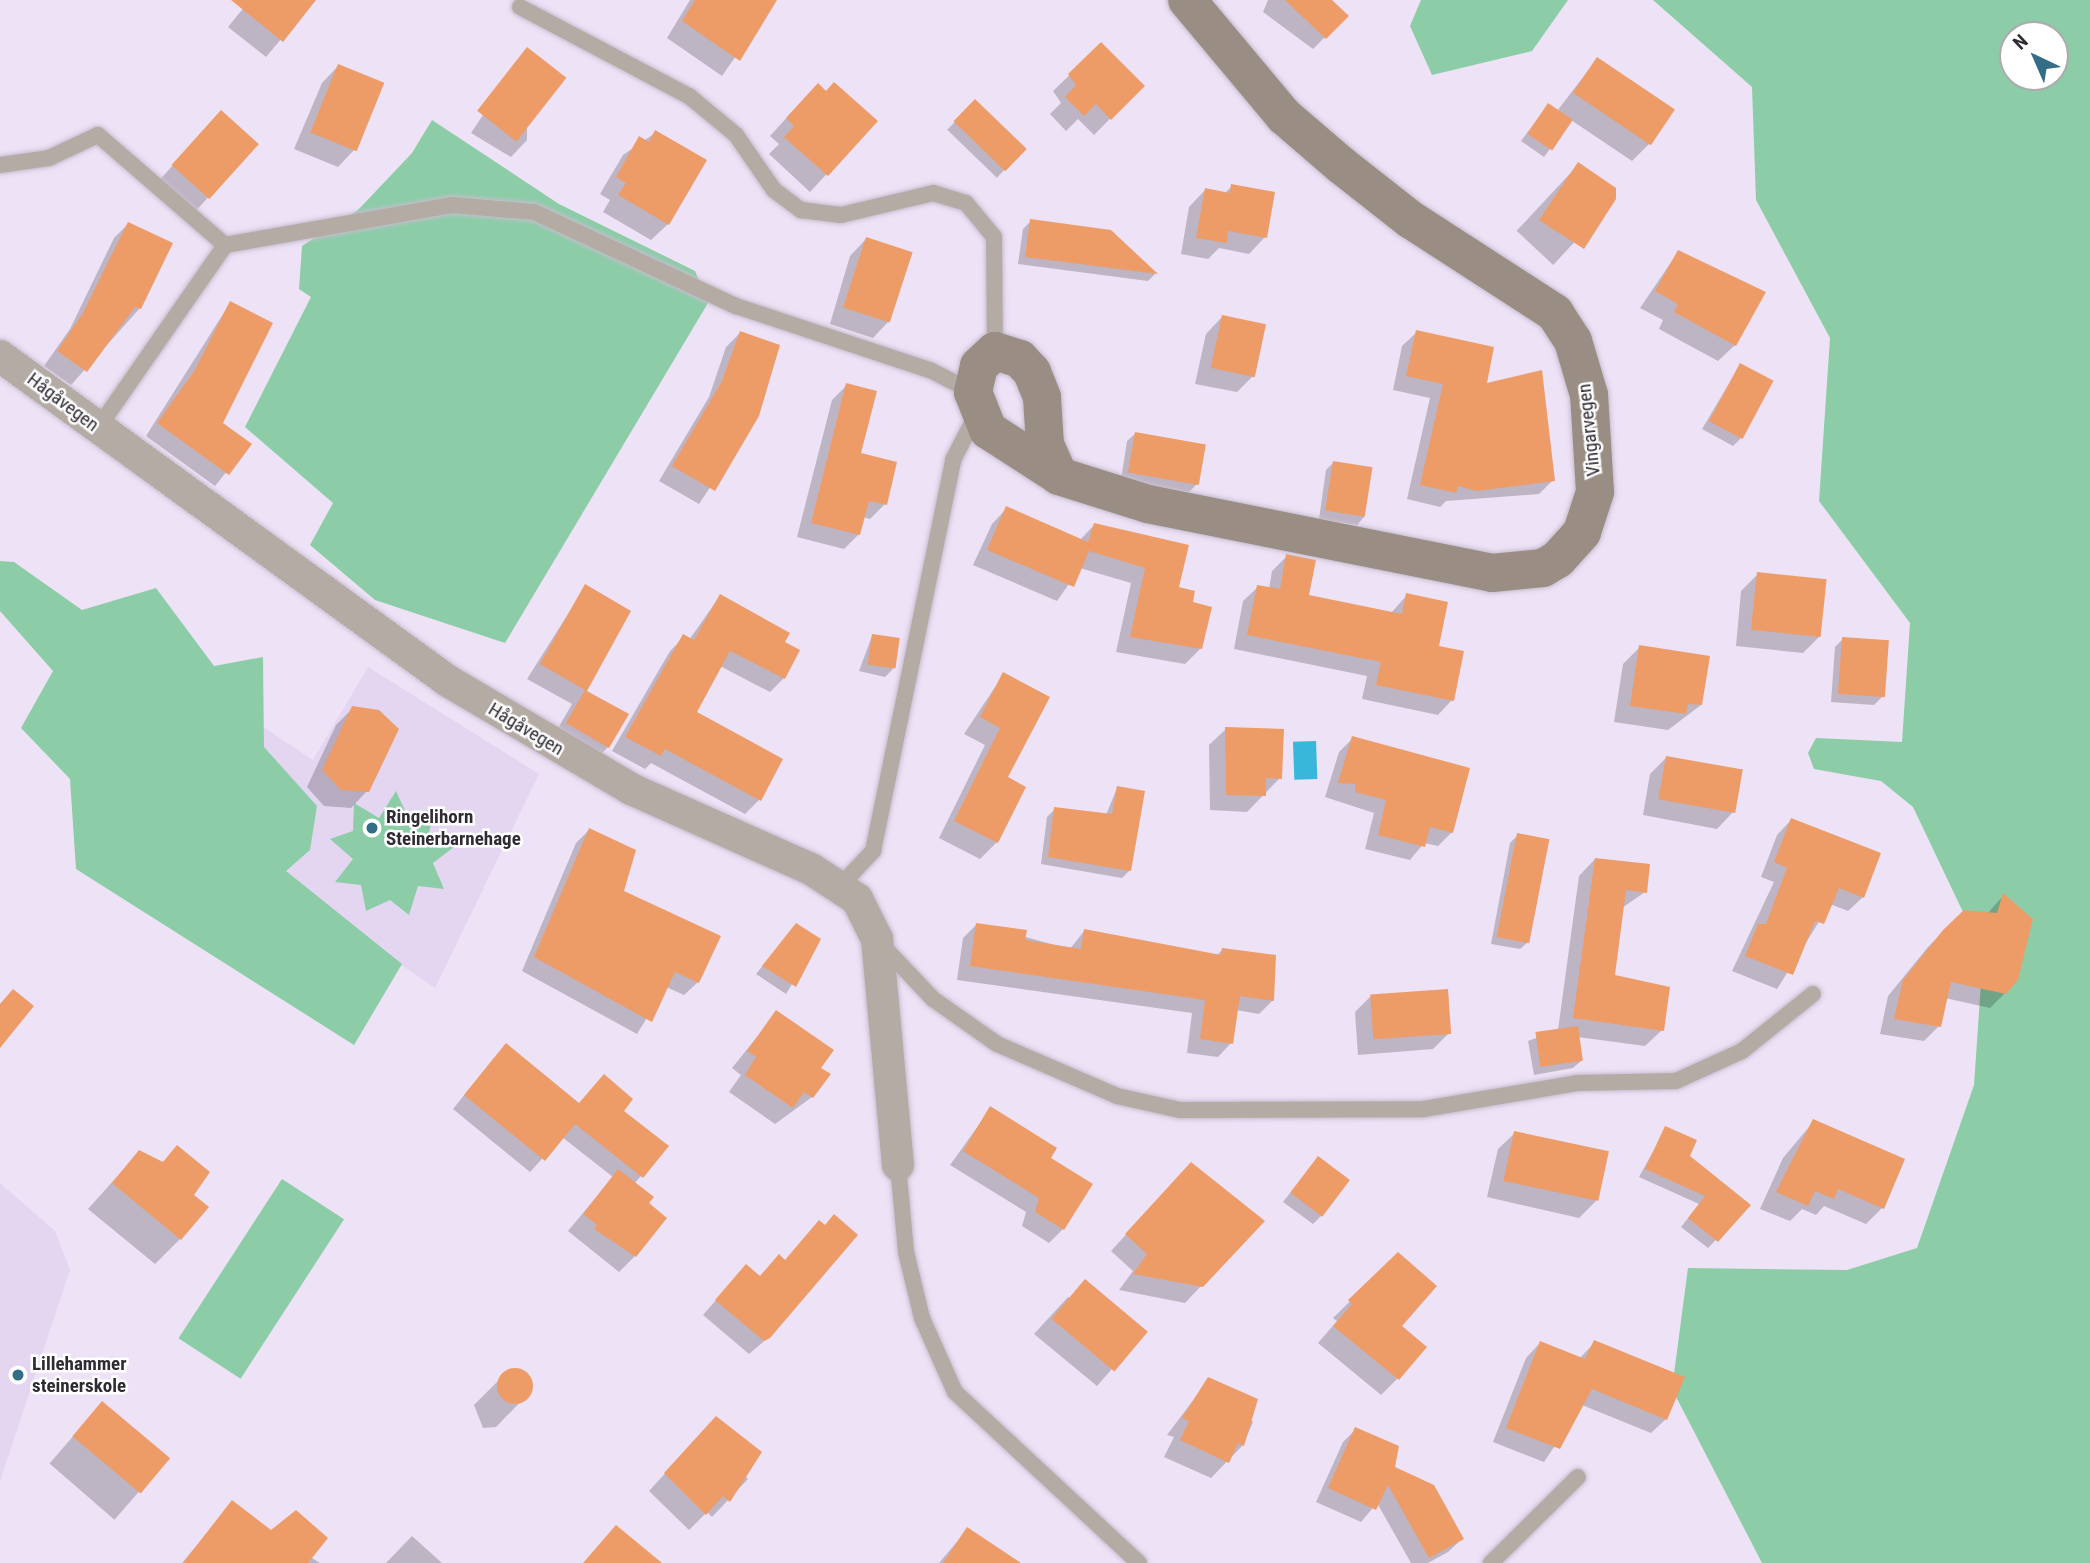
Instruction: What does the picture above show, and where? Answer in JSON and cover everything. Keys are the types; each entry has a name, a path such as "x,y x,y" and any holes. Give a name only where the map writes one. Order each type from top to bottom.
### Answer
{"street":[{"name":"Vingarvegen","path":"975,402 988,430 1059,476 1147,504 1492,573 1544,568 1558,559 1582,532 1595,492 1589,395 1573,341 1555,313 1411,220 1341,165 1284,116 1187,0"},
{"path":"975,402 979,366 995,351 1020,359 1032,372 1041,397 1045,445 1059,476"},
{"name":"Hågåvegen","path":"0,356 448,681 531,734 632,789 841,885 857,899 877,939 898,1165"}],"lane":[{"path":"520,7 689,96 736,135 774,190 801,210 841,215 933,192 966,203 994,237 995,351"},
{"path":"0,166 49,158 98,135 225,245"},
{"path":"97,428 225,245 452,205 534,212 736,306 930,370 975,402 953,460 873,851 841,885"},
{"path":"877,939 933,999 998,1044 1117,1096 1180,1110 1424,1109 1568,1084 1676,1081 1742,1051 1813,994"},
{"path":"898,1165 906,1252 922,1318 955,1392 1139,1563"},
{"path":"1491,1563 1578,1477"}],"shaded area":[{"name":"Ringelihorn Steinerbarnehage","path":"368,667 539,774 435,988 262,870 236,709 313,760"},
{"name":"Lillehammer steinerskole","path":"0,1183 55,1231 70,1270 0,1481"}],"green space":[{"path":"1421,0 1568,0 1532,51 1432,75 1410,26"},
{"path":"1653,0 2090,0 2090,1563 1762,1563 1672,1389 1688,1268 1847,1270 1917,1248 1974,1085 1983,954 1913,807 1881,781 1814,769 1808,753 1816,738 1902,742 1910,623 1819,501 1830,338 1756,200 1752,87"},
{"path":"432,120 559,204 695,271 708,303 505,643 375,600 310,545 333,503 245,427 311,297 299,289 302,246 358,210 412,153"},
{"path":"0,561 14,562 82,610 156,588 214,666 263,657 264,747 317,806 310,850 286,871 402,964 354,1045 76,869 70,779 21,728 53,671 0,611"},
{"path":"396,791 407,815 435,808 429,833 454,847 433,863 444,889 418,886 409,915 390,900 366,911 361,885 335,882 353,859 330,839 353,831 354,803 379,818"},
{"path":"282,1179 344,1219 241,1379 179,1338"}],"water":[{"path":"1316,741 1317,779 1294,780 1293,742"}],"building":[{"path":"231,0 316,0 283,42"},
{"path":"695,0 777,0 740,61 682,21"},
{"path":"1285,0 1332,0 1349,16 1326,39"},
{"path":"1101,42 1145,86 1111,120 1096,104 1084,116 1065,97 1076,85 1068,74"},
{"path":"527,47 566,78 517,142 477,111"},
{"path":"1597,57 1675,110 1651,145 1573,93"},
{"path":"338,64 384,83 357,151 310,133"},
{"path":"834,82 878,121 828,176 784,137 794,126 786,118 818,83 826,91"},
{"path":"975,99 1027,149 1005,171 953,121"},
{"path":"1548,103 1573,120 1552,150 1527,134"},
{"path":"221,110 259,144 209,199 171,165"},
{"path":"655,130 707,160 669,225 618,195 626,183 616,177 639,136 649,142"},
{"path":"1578,162 1616,188 1616,199 1584,249 1539,220"},
{"path":"1231,184 1275,192 1267,238 1228,231 1227,243 1196,238 1205,188 1230,193"},
{"path":"1030,219 1111,230 1158,274 1025,257"},
{"path":"128,222 173,243 141,309 135,307 87,372 57,351 83,313"},
{"path":"866,237 913,252 890,323 843,307"},
{"path":"1678,250 1766,292 1736,346 1674,312 1678,304 1655,291"},
{"path":"230,301 273,323 223,423 252,444 229,475 157,423 195,370"},
{"path":"1222,315 1266,324 1255,377 1211,368"},
{"path":"1416,330 1494,347 1487,383 1542,370 1555,481 1477,491 1458,486 1456,493 1420,485 1443,384 1406,376"},
{"path":"740,331 780,345 759,416 715,491 672,466 722,381"},
{"path":"1740,363 1774,381 1743,439 1709,421"},
{"path":"846,383 877,391 861,453 897,462 887,505 869,501 860,535 811,523"},
{"path":"1135,432 1206,445 1199,485 1128,472"},
{"path":"1333,461 1373,467 1365,517 1325,510"},
{"path":"1006,506 1088,542 1094,523 1189,545 1179,587 1195,591 1193,602 1212,607 1202,649 1130,637 1145,568 1089,551 1074,587 987,550"},
{"path":"1286,554 1316,560 1309,595 1402,614 1406,593 1448,602 1439,646 1464,651 1454,701 1376,685 1381,662 1247,635 1257,585 1280,589"},
{"path":"1757,572 1827,579 1821,637 1751,630"},
{"path":"585,584 631,611 587,691 629,714 609,748 566,723 585,690 540,664"},
{"path":"720,594 790,633 785,642 800,650 785,679 730,651 697,712 783,759 761,801 665,749 661,756 625,737 683,634 694,640"},
{"path":"872,634 900,638 895,669 868,665"},
{"path":"1842,637 1889,640 1885,697 1838,694"},
{"path":"1639,645 1710,656 1702,705 1688,704 1686,714 1630,706"},
{"path":"1003,672 1050,697 1008,777 1026,787 998,843 954,821 1000,728 980,717"},
{"path":"352,706 379,710 399,729 369,792 341,790 322,770"},
{"path":"1225,727 1284,729 1282,779 1266,778 1266,796 1226,795"},
{"path":"1352,736 1470,768 1453,833 1430,827 1425,847 1378,835 1386,800 1355,792 1355,784 1338,783"},
{"path":"1666,756 1743,770 1735,813 1658,799"},
{"path":"1117,786 1145,791 1131,871 1048,857 1054,807 1112,814"},
{"path":"1791,818 1881,853 1864,898 1839,888 1824,924 1815,921 1793,975 1745,956 1758,924 1766,924 1787,868 1774,862"},
{"path":"589,828 636,850 624,891 721,936 699,983 675,972 652,1022 534,957"},
{"path":"1517,833 1549,839 1529,943 1497,937"},
{"path":"1595,858 1650,864 1647,893 1626,890 1615,975 1670,987 1664,1031 1573,1018"},
{"path":"2003,893 2033,919 2018,980 2006,994 1951,982 1941,1027 1894,1019 1903,980 1943,930 1964,910 1997,913"},
{"path":"796,923 821,939 796,987 762,966"},
{"path":"976,923 1027,930 1025,940 1081,949 1084,929 1221,955 1222,948 1276,955 1274,1001 1240,996 1233,1044 1200,1039 1205,1000 970,966"},
{"path":"13,989 34,1006 0,1048 0,1004"},
{"path":"1448,989 1451,1034 1373,1039 1370,994"},
{"path":"776,1010 834,1050 821,1068 831,1074 813,1098 804,1092 793,1108 745,1075 756,1057 747,1051"},
{"path":"1578,1026 1583,1061 1540,1067 1535,1032"},
{"path":"506,1043 579,1103 604,1074 633,1099 624,1111 669,1146 643,1178 575,1124 545,1161 464,1095"},
{"path":"990,1106 1057,1148 1051,1158 1093,1184 1064,1230 1035,1212 1039,1198 963,1151"},
{"path":"1813,1119 1905,1159 1884,1209 1838,1189 1834,1199 1815,1191 1808,1206 1776,1192"},
{"path":"1665,1126 1697,1140 1690,1156 1751,1205 1718,1242 1688,1218 1705,1196 1645,1169"},
{"path":"1514,1131 1609,1151 1598,1201 1503,1181"},
{"path":"177,1145 210,1172 194,1195 209,1207 181,1240 112,1183 139,1150 163,1162"},
{"path":"1318,1156 1350,1180 1322,1217 1290,1193"},
{"path":"1191,1162 1265,1221 1203,1287 1133,1274 1147,1254 1125,1234"},
{"path":"618,1169 654,1197 649,1203 667,1218 636,1257 594,1229 597,1225 583,1214"},
{"path":"834,1214 858,1235 770,1338 764,1341 715,1300 746,1264 760,1276 779,1254 785,1260 819,1220 825,1225"},
{"path":"1398,1252 1437,1286 1402,1326 1427,1347 1399,1380 1333,1326 1352,1304 1348,1300"},
{"path":"1085,1279 1148,1332 1114,1372 1052,1319"},
{"path":"1594,1340 1685,1377 1667,1420 1592,1389 1560,1449 1506,1428 1540,1341 1585,1359"},
{"path":"515,1368 527,1374 533,1386 527,1398 515,1404 503,1398 497,1386 503,1374"},
{"path":"1208,1377 1258,1399 1244,1446 1238,1443 1229,1463 1180,1440 1189,1421 1182,1418"},
{"path":"102,1401 170,1458 141,1493 72,1436"},
{"path":"716,1416 762,1452 730,1502 723,1496 706,1515 664,1473"},
{"path":"1355,1427 1399,1446 1395,1467 1434,1485 1464,1539 1429,1558 1388,1485 1376,1510 1328,1488"},
{"path":"232,1500 271,1530 296,1510 328,1538 308,1563 183,1563"},
{"path":"616,1525 662,1563 583,1563"},
{"path":"967,1527 1021,1563 943,1563"}],"place":[{"name":"Ringelihorn Steinerbarnehage","path":"372,828"},
{"name":"Lillehammer steinerskole","path":"18,1375"}]}
